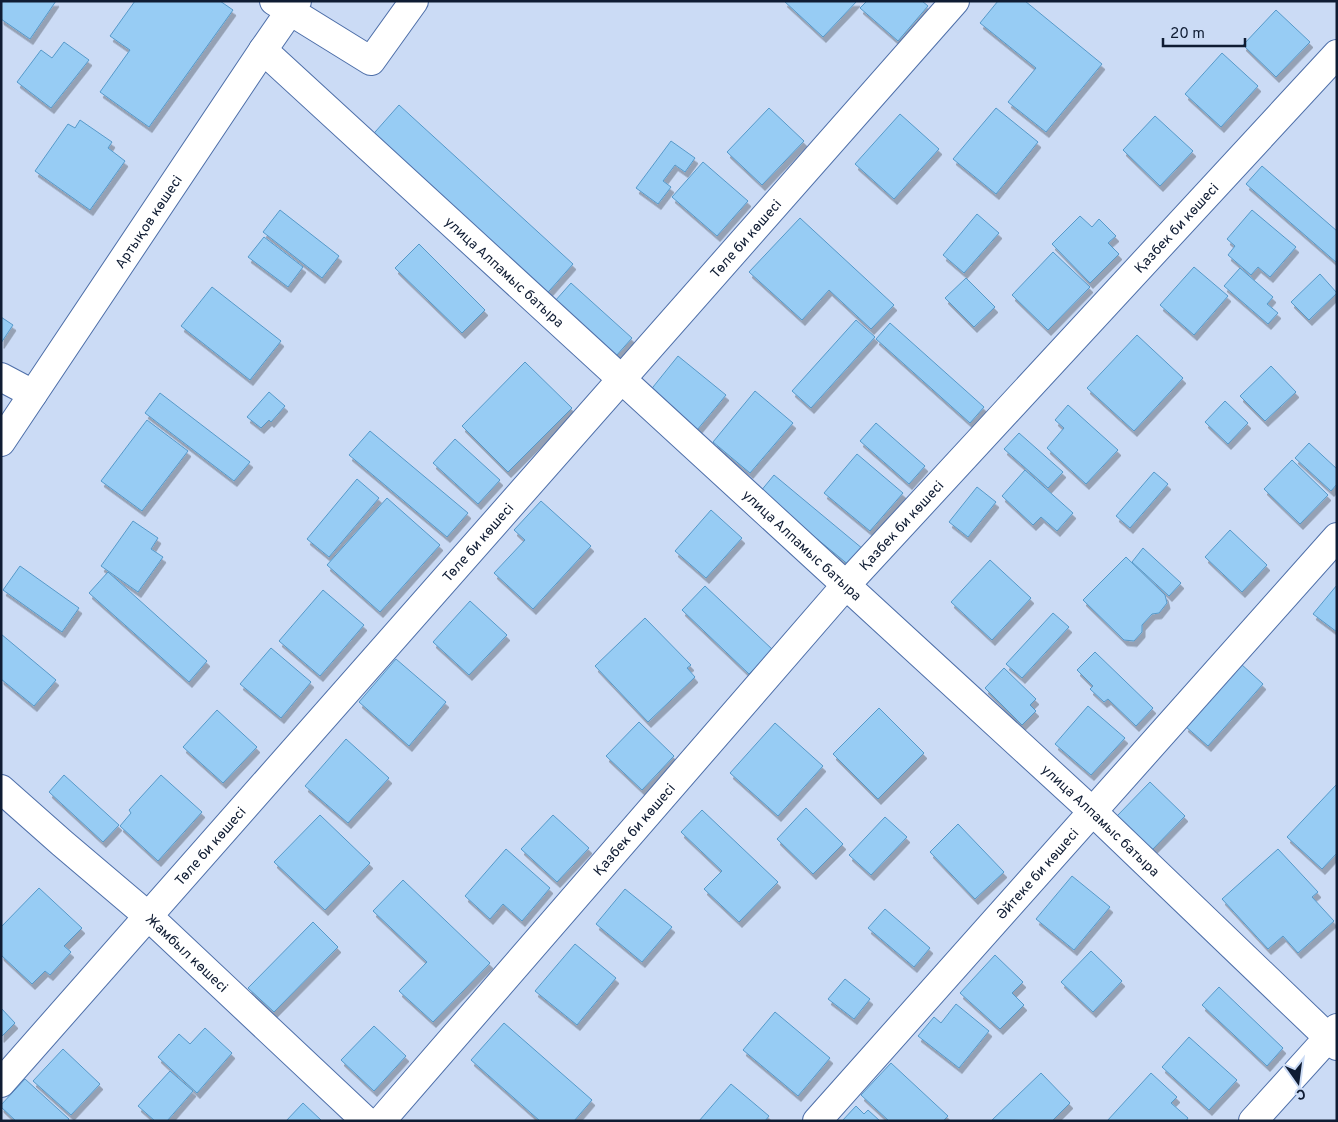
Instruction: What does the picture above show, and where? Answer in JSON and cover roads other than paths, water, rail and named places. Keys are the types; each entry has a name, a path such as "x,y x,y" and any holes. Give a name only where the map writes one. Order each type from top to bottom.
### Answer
{"main road":[{"path":"287,5 371,61 414,1"},
{"name":"Төле би көшесі","path":"1,1083 955,1"},
{"name":"Артықов көшесі","path":"1,442 263,50 287,5"},
{"name":"улица Алпамыс батыра","path":"263,50 1093,812 1334,1037"},
{"name":"Қазбек би көшесі","path":"381,1121 846,585 1337,54"},
{"path":"1,377 33,394"},
{"name":"Әйтеке би көшесі","path":"817,1121 1337,537"},
{"name":"Жамбыл көшесі","path":"1,789 148,916 366,1121"},
{"path":"1252,1121 1334,1037"}]}
